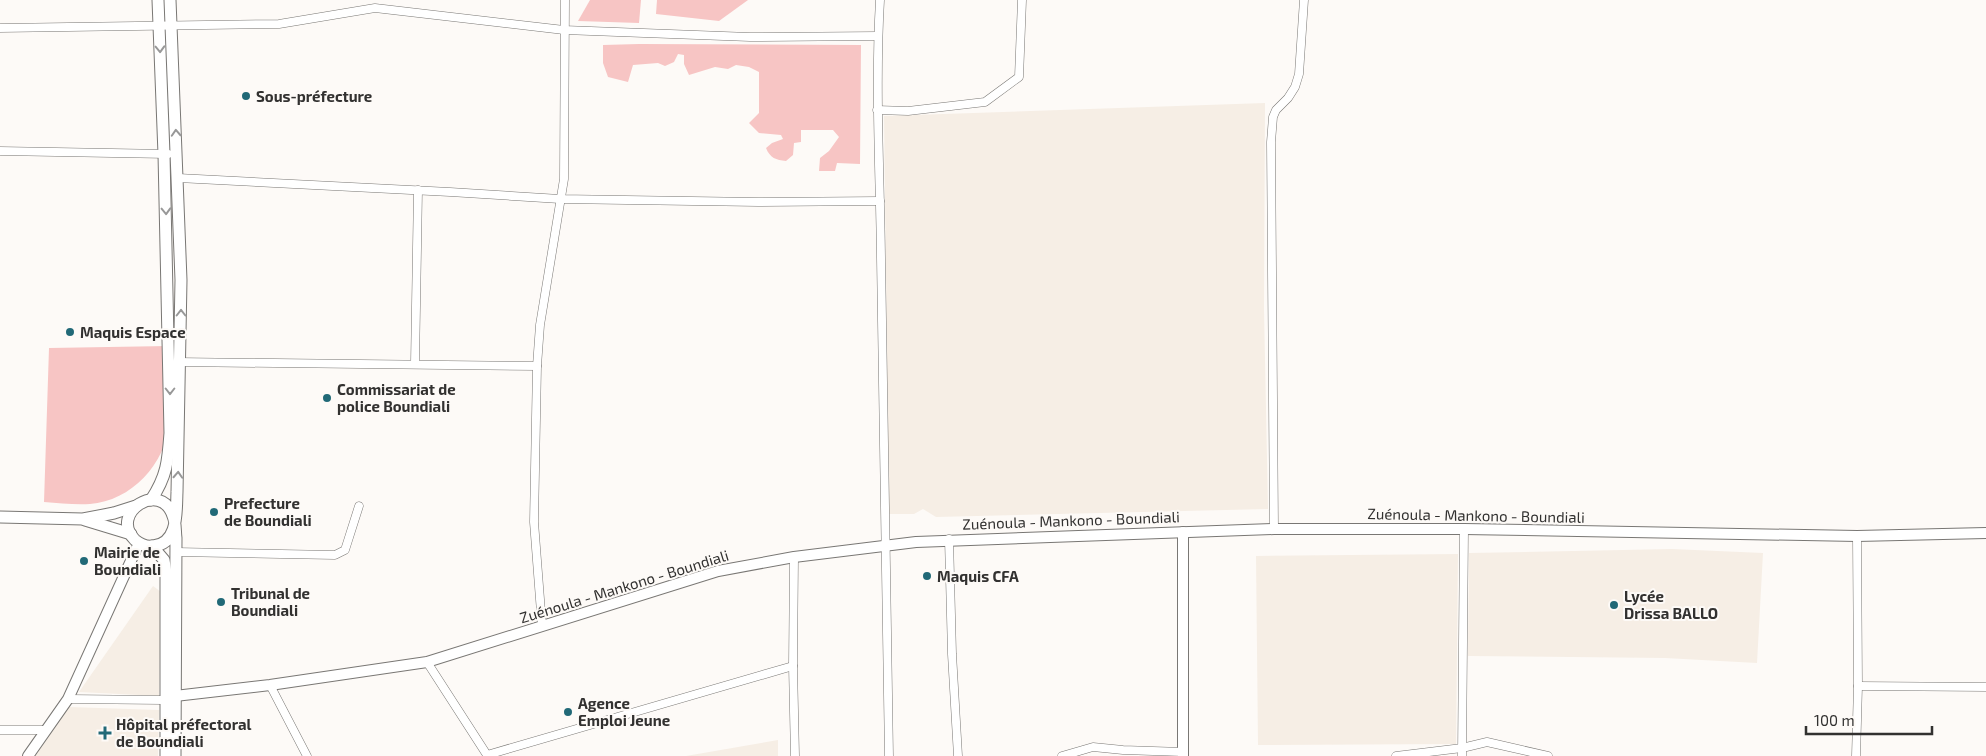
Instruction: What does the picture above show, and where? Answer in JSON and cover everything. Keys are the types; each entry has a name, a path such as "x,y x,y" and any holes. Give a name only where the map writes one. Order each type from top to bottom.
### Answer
{"main road":[{"path":"158,0 179,460 175,524 176,552 171,698 166,756"},
{"path":"152,500 162,483 168,460 182,280 170,0"},
{"path":"83,519 130,534 139,543 152,546 159,545 170,537 175,524 170,510 165,504 152,500 140,502 128,519 130,534"},
{"path":"0,516 83,519 114,513 136,506"},
{"name":"Zuénoula - Mankono - Boundiali","path":"171,698 427,662 718,571 794,556 949,540 1274,529 1464,529 1857,536 1986,533"},
{"path":"1182,754 1183,532"},
{"path":"28,756 68,699 139,543"},
{"path":"152,546 164,560 166,573 175,756"}],"street":[{"path":"542,625 534,522 537,366 540,325 564,179 565,0"},
{"path":"880,0 877,110 889,756"},
{"path":"877,110 908,111 985,102 1019,76 1022,0"},
{"path":"1274,529 1271,142 1273,117 1276,110 1288,98 1295,87 1299,74 1304,0"},
{"path":"0,28 279,24 374,4 564,30 750,37 878,36"},
{"path":"0,151 177,154"},
{"path":"178,178 418,190 560,200 880,201"},
{"path":"415,364 418,190"},
{"path":"175,362 537,366"},
{"path":"176,552 336,554 345,550 359,506"},
{"path":"1462,752 1464,529"},
{"path":"1856,756 1858,686 1857,536"},
{"path":"949,540 952,654 958,756"},
{"path":"794,556 793,666 795,756"},
{"path":"427,662 487,755 793,666"},
{"path":"270,685 307,756"},
{"path":"1858,686 1986,687"},
{"path":"68,699 171,698"},
{"path":"0,730 46,730"},
{"path":"1396,756 1462,752 1487,742 1548,756"},
{"path":"1062,756 1093,747 1182,754"}],"shaded area":[{"path":"590,0 641,0 639,23 578,21"},
{"path":"657,0 748,0 719,21 656,14"},
{"path":"603,45 861,45 860,164 837,163 835,171 819,171 820,158 829,151 839,137 833,130 801,130 801,142 794,143 793,155 786,161 771,156 766,148 772,143 783,139 781,135 759,133 749,123 759,113 759,72 749,67 736,65 728,69 715,67 689,75 684,64 684,55 678,54 674,62 665,66 658,63 633,65 628,82 608,77 603,63"},
{"path":"1265,103 1264,309 1268,509 936,517 923,509 914,514 889,514 884,116"},
{"path":"168,346 169,423 161,453 144,478 119,496 105,501 90,504 44,502 49,348"},
{"name":"Lycée Drissa BALLO","path":"1672,549 1763,553 1757,663 1665,658 1468,656 1469,553"},
{"path":"1458,554 1456,744 1258,745 1256,556"},
{"path":"153,586 161,592 159,696 79,692"},
{"name":"Hôpital préfectoral de Boundiali","path":"69,707 159,710 158,756 35,756"},
{"path":"778,740 778,756 686,756"}],"place":[{"name":"Sous-préfecture","path":"246,96"},
{"name":"Maquis Espace","path":"70,332"},
{"name":"Commissariat de police Boundiali","path":"327,398"},
{"name":"Prefecture de Boundiali","path":"214,512"},
{"name":"Mairie de Boundiali","path":"84,561"},
{"name":"Maquis CFA","path":"927,576"},
{"name":"Tribunal de Boundiali","path":"221,602"},
{"name":"Lycée Drissa BALLO","path":"1614,605"},
{"name":"Agence Emploi Jeune","path":"568,712"},
{"name":"Hôpital préfectoral de Boundiali","path":"105,733"}]}
